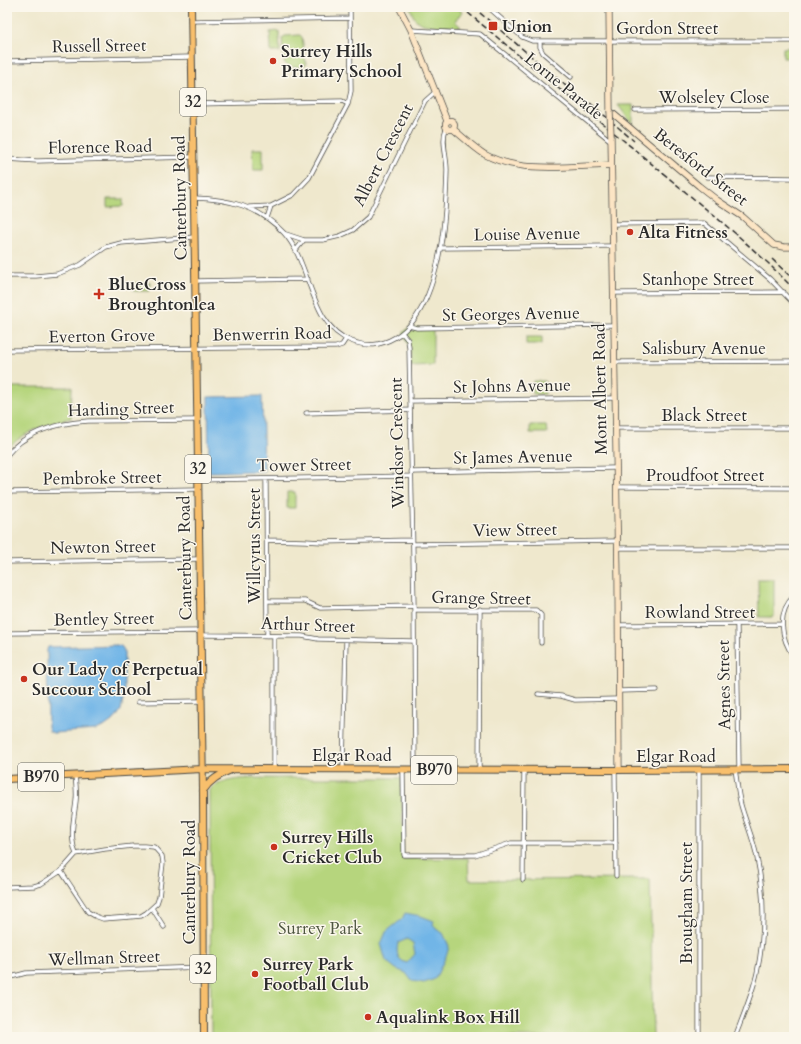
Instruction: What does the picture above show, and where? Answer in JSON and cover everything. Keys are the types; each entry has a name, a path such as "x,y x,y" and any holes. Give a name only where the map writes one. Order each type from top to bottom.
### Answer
{"main road":[{"name":"Canterbury Road","path":"191,7 203,791 204,1037"},
{"path":"399,7 411,30 447,121 445,126 446,129 453,129 484,154 520,166 611,165"},
{"name":"Mont Albert Road","path":"608,7 619,690 617,770"},
{"name":"Beresford Street","path":"610,111 699,186 743,217 774,245 794,247"},
{"path":"447,121 454,124 453,129"},
{"name":"Elgar Road","path":"7,779 202,769 794,769"},
{"path":"203,791 208,783 216,777 234,769"}],"street":[{"path":"248,207 271,206 293,195 309,178 348,104 351,91 350,7"},
{"path":"488,7 522,37 528,40 540,41 540,47 543,53 571,77"},
{"path":"192,21 350,18"},
{"name":"Lorne Parade","path":"411,30 480,34 611,139"},
{"name":"Gordon Street","path":"540,41 794,41"},
{"name":"Russell Street","path":"7,61 192,57"},
{"name":"Albert Crescent","path":"286,234 304,240 323,240 340,236 353,230 368,217 425,101 435,92"},
{"path":"193,104 342,101 348,104"},
{"name":"Wolseley Close","path":"635,110 794,109"},
{"path":"194,198 235,202 248,207 267,218 286,234 296,250 303,263 322,315 332,330 346,340 358,344 375,345 389,341 402,333 409,326 424,300 434,275 442,248 447,205 447,166 444,134 446,129"},
{"name":"Florence Road","path":"7,159 37,162 193,157"},
{"path":"707,177 794,178"},
{"path":"267,218 271,206"},
{"path":"612,224 704,223 770,278 794,304"},
{"path":"7,276 57,274 80,265 106,247 121,243 195,237"},
{"path":"296,250 304,240"},
{"name":"Louise Avenue","path":"442,248 612,246"},
{"path":"195,281 308,279"},
{"name":"Stanhope Street","path":"613,293 784,292"},
{"name":"St Georges Avenue","path":"409,326 417,328 613,325"},
{"name":"Windsor Crescent","path":"402,333 408,340 409,348 414,608 415,770"},
{"name":"Benwerrin Road","path":"196,348 336,346 342,345 346,340"},
{"name":"Everton Grove","path":"7,350 196,348"},
{"name":"Salisbury Avenue","path":"614,362 794,361"},
{"name":"St Johns Avenue","path":"410,401 614,398"},
{"path":"306,413 410,410"},
{"name":"Harding Street","path":"7,455 22,441 38,432 71,422 197,420"},
{"name":"Black Street","path":"615,428 794,428"},
{"name":"St James Avenue","path":"411,474 615,468"},
{"name":"Tower Street","path":"198,480 411,474"},
{"name":"Willcyrus Street","path":"266,479 268,636"},
{"name":"Proudfoot Street","path":"616,487 794,488"},
{"name":"Pembroke Street","path":"7,492 198,489"},
{"name":"View Street","path":"267,540 322,542 617,541"},
{"path":"617,548 794,548"},
{"name":"Newton Street","path":"7,562 199,559"},
{"path":"794,596 785,610 782,624 783,638 794,657"},
{"name":"Grange Street","path":"268,601 305,601 320,608 536,610 541,615 542,643"},
{"path":"480,609 480,770"},
{"name":"Rowland Street","path":"618,625 782,624"},
{"name":"Agnes Street","path":"735,1037 757,974 762,945 764,908 757,857 742,806 737,769 736,625"},
{"name":"Bentley Street","path":"7,633 200,633"},
{"name":"Arthur Street","path":"200,633 302,636 318,639 346,640 414,640"},
{"path":"274,636 274,769"},
{"path":"344,769 346,640"},
{"path":"619,690 657,690"},
{"path":"538,694 561,696 575,700 619,699"},
{"path":"138,702 201,701"},
{"path":"403,770 404,855 475,855 511,844 616,843"},
{"path":"523,880 524,770"},
{"name":"Mont Albert Road","path":"616,876 617,770"},
{"name":"Brougham Street","path":"699,770 699,1037"},
{"path":"75,776 76,800 71,834 76,854"},
{"path":"7,887 34,886 48,880 61,871 76,854 133,846 144,846 154,848 162,856 163,863 159,897 157,903 152,908 141,916 103,919 88,912 61,871"},
{"path":"152,908 164,927"},
{"name":"Wellman Street","path":"7,978 26,973 203,967"}],"green space":[{"path":"410,7 456,7 462,12 455,21 461,27 426,25 414,18"},
{"path":"279,31 280,52 271,52 270,32"},
{"path":"300,35 302,37 306,65 303,67 289,67 284,62 282,38 285,36"},
{"path":"794,47 794,58 783,58 783,48"},
{"path":"618,105 633,105 633,125"},
{"path":"252,149 263,149 263,170 253,170"},
{"path":"7,164 9,165 10,196 7,196"},
{"path":"107,199 123,199 123,206 107,207"},
{"path":"134,283 150,283 150,291 134,291"},
{"path":"409,327 433,329 433,365 411,366 410,349 403,333"},
{"path":"526,337 542,337 542,344 526,344"},
{"path":"533,381 545,381 545,394 533,394"},
{"path":"7,387 72,387 71,418 28,433 13,443 7,450"},
{"path":"530,425 546,425 547,433 530,433"},
{"path":"287,492 295,492 295,508 287,508"},
{"path":"758,579 774,579 774,617 759,617"},
{"name":"Surrey Park","path":"254,778 402,778 403,859 468,858 469,880 650,879 653,1037 211,1037 210,790 216,785 224,782"}],"water":[{"path":"262,396 264,471 209,472 208,397"},
{"path":"121,646 124,650 124,696 121,710 116,718 105,726 96,730 53,733 49,731 48,647"},
{"path":"405,913 421,916 434,921 433,924 436,929 443,933 449,946 447,954 435,979 424,983 412,981 406,973 396,969 386,961 381,944 386,932 402,919","holes":["407,939 413,943 415,954 407,963 404,962 398,956 398,943"]}],"railway":[{"path":"461,7 736,234 794,289"},
{"path":"473,7 592,108"},
{"path":"590,103 634,141"},
{"path":"772,259 794,280"}],"place":[{"name":"Union","path":"493,26"},
{"name":"Surrey Hills Primary School","path":"273,61"},
{"name":"Alta Fitness","path":"630,232"},
{"name":"BlueCross Broughtonlea","path":"99,294"},
{"name":"Our Lady of Perpetual Succour School","path":"24,679"},
{"name":"Surrey Hills Cricket Club","path":"274,847"},
{"name":"Surrey Park Football Club","path":"255,974"},
{"name":"Aqualink Box Hill","path":"368,1017"}]}
